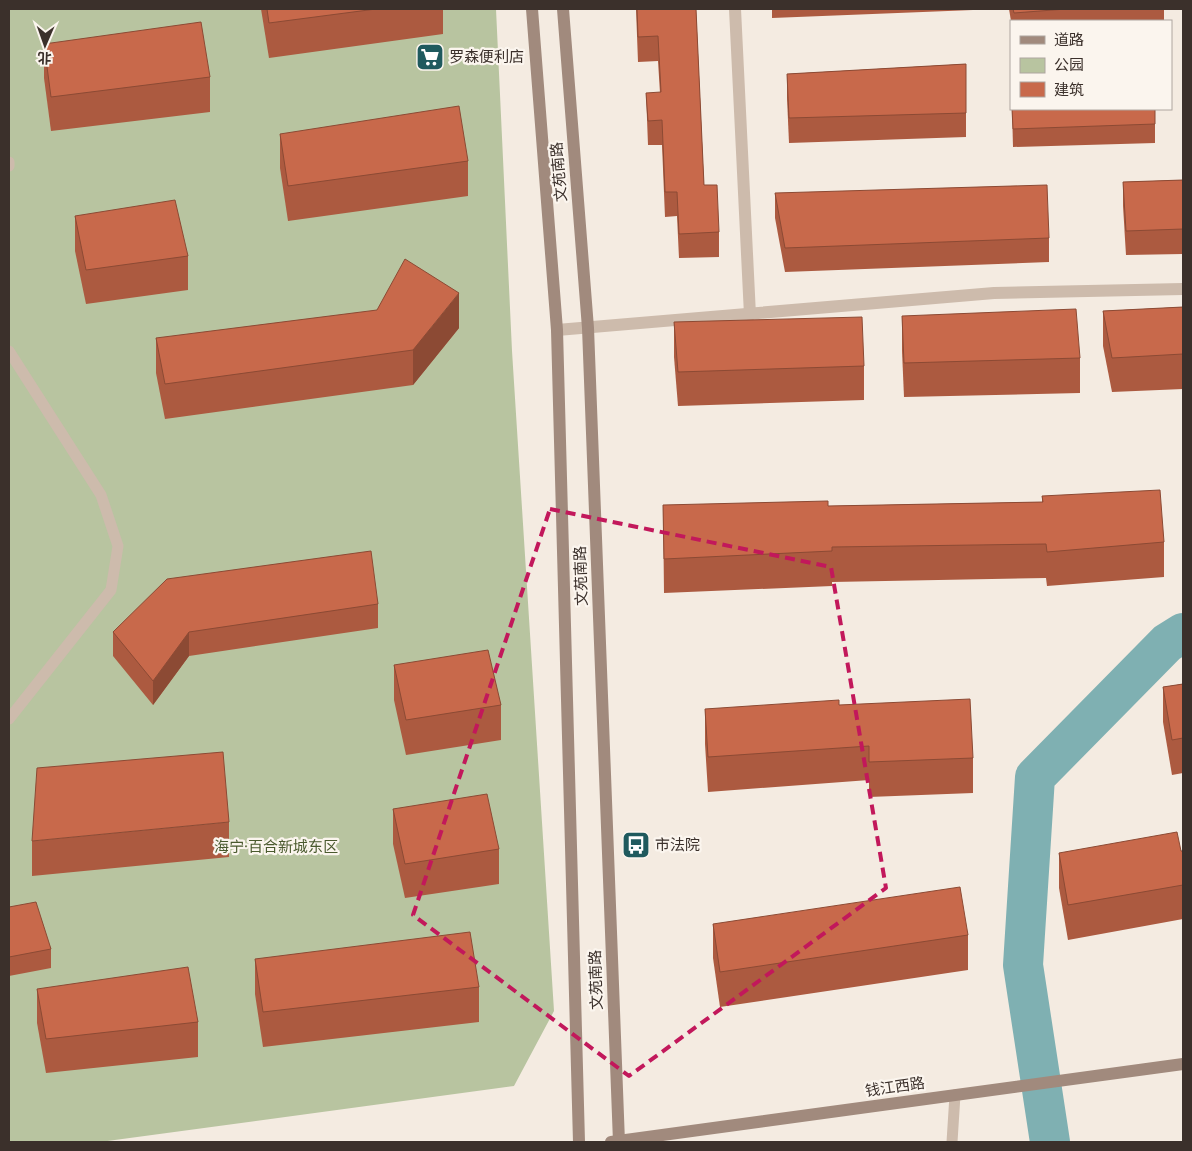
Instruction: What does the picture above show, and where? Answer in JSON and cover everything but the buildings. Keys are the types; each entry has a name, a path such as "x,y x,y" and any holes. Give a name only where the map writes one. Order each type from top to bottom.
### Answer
{"main road":[{"name":"文苑南路","path":"532,9 557,330 580,1142"},
{"name":"文苑南路","path":"563,9 588,328 616,1142"},
{"name":"钱江西路","path":"616,1142 1183,1064"}],"street":[{"path":"736,9 750,315"},
{"path":"557,330 994,293 1183,289"}],"lane":[{"path":"9,351 101,495 118,546 111,590 9,720"},
{"path":"952,1142 955,1095"}],"highlighted area":[{"path":"550,509 831,567 886,888 629,1076 413,915"}],"green space":[{"name":"海宁·百合新城东区","path":"9,9 496,9 512,351 554,1011 514,1086 100,1142 9,1142"}],"waterway":[{"path":"1050,1142 1023,965 1035,777 1167,643 1183,633"}],"place":[{"name":"罗森便利店","path":"430,57"},
{"name":"市法院","path":"636,845"}]}
